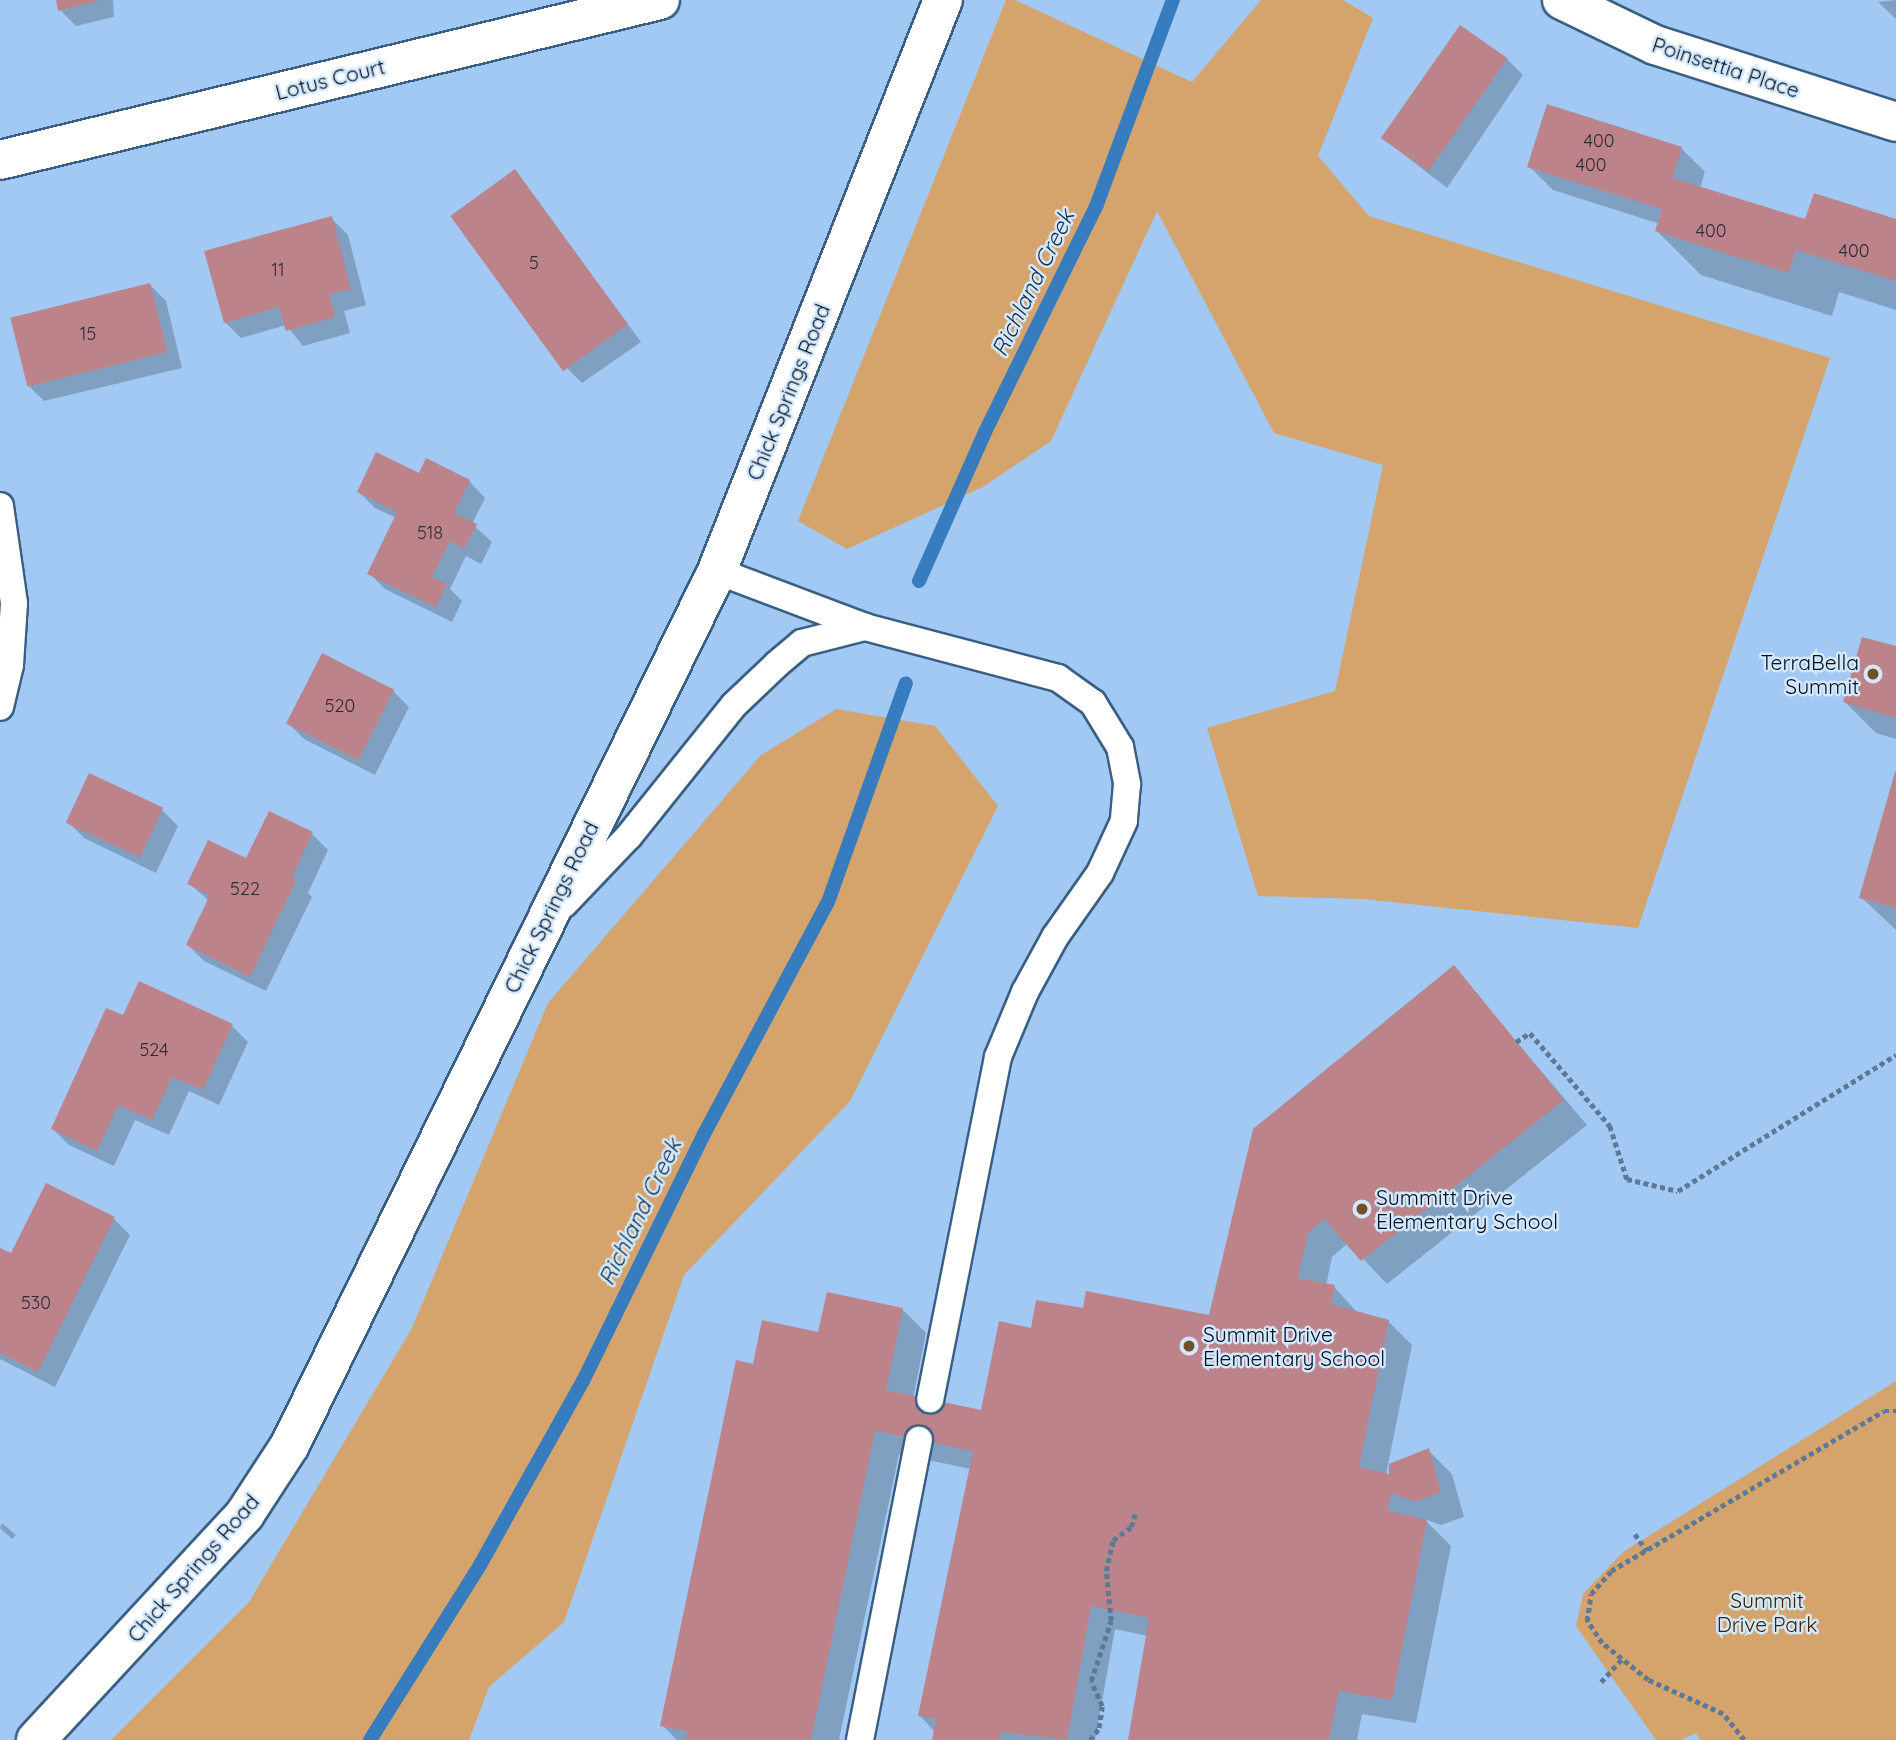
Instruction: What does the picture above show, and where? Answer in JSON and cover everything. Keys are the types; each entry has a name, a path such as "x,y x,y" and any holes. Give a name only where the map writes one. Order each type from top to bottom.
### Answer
{"street":[{"name":"Lotus Court","path":"0,160 660,0"},
{"name":"Chick Springs Road","path":"36,1740 245,1514 290,1445 539,930 717,571 943,0"},
{"name":"Poinsettia Place","path":"1562,0 1655,45 1896,122"}],"lane":[{"path":"0,506 15,603 10,664 0,707"},
{"path":"717,571 865,627 1058,678 1093,703 1120,747 1127,784 1124,821 1100,873 1049,948 999,1057 930,1399"},
{"path":"539,930 629,836 734,705 777,664 802,643 865,627"},
{"path":"860,1740 919,1440"}],"path":[{"path":"1517,1041 1530,1033 1610,1126 1627,1179 1678,1191 1896,1055"},
{"path":"1744,1740 1723,1714 1648,1679 1602,1643 1587,1621 1591,1594 1611,1572 1884,1411 1896,1411"},
{"path":"1090,1740 1099,1728 1102,1706 1091,1681 1111,1620 1105,1571 1114,1540 1131,1527 1136,1512"},
{"path":"1635,1534 1647,1551"},
{"path":"1601,1682 1622,1659"}],"green space":[{"path":"1006,0 1015,0 1192,82 1261,0 1343,0 1373,18 1318,156 1369,216 1830,358 1638,928 1363,899 1258,896 1207,728 1335,691 1383,465 1274,433 1157,211 1051,441 983,487 847,549 798,521"},
{"path":"836,709 935,726 998,806 850,1101 684,1275 564,1622 489,1687 469,1740 111,1740 249,1602 412,1328 548,1003 761,755"},
{"name":"Summit Drive Park","path":"1896,1381 1896,1740 1700,1740 1696,1733 1681,1740 1656,1740 1576,1626 1583,1594 1623,1552"}],"building":[{"path":"56,0 98,0 98,1 58,11"},
{"path":"1460,25 1508,58 1428,171 1381,138"},
{"path":"1547,104 1682,147 1672,178 1805,219 1814,193 1896,219 1896,281 1796,250 1788,273 1655,231 1662,209 1527,167"},
{"path":"515,169 628,324 563,371 450,216"},
{"path":"332,216 351,289 329,295 335,317 286,331 279,307 224,323 204,251"},
{"path":"150,283 167,352 27,387 10,318"},
{"path":"376,452 419,473 426,458 470,480 454,513 477,524 464,549 450,541 432,577 447,584 436,607 367,574 397,512 357,492"},
{"name":"TerraBella Summit","path":"1862,637 1896,646 1896,718 1843,702"},
{"path":"322,653 394,690 358,760 286,723"},
{"path":"1896,772 1896,908 1859,898"},
{"path":"89,773 163,808 140,858 66,823"},
{"path":"269,811 313,832 292,877 297,879 250,977 186,945 210,895 187,884 208,840 246,858"},
{"name":"Summit Drive Elementary School","path":"1454,965 1564,1100 1361,1261 1324,1219 1308,1233 1298,1278 1335,1285 1331,1304 1389,1320 1359,1467 1389,1474 1389,1464 1429,1448 1441,1492 1415,1502 1391,1493 1388,1511 1427,1520 1392,1700 1339,1691 1329,1740 1128,1740 1149,1618 1091,1606 1067,1740 1001,1732 1000,1740 932,1740 936,1719 918,1716 973,1451 875,1431 811,1740 685,1740 687,1731 660,1726 736,1360 753,1364 762,1320 818,1332 827,1292 903,1308 886,1390 981,1410 999,1321 1031,1328 1036,1300 1083,1308 1086,1291 1209,1315 1253,1129"},
{"path":"139,981 233,1024 203,1090 172,1077 152,1120 118,1105 97,1151 51,1129 106,1008 123,1015"},
{"path":"46,1183 115,1217 38,1372 0,1353 0,1248 11,1253"}],"waterway":[{"name":"Richland Creek","path":"919,581 985,432 1097,204 1173,0"},
{"name":"Richland Creek","path":"370,1740 480,1565 583,1381 704,1134 828,902 906,683"}],"place":[{"name":"TerraBella Summit","path":"1873,674"},
{"name":"Summitt Drive Elementary School","path":"1362,1209"},
{"name":"Summit Drive Elementary School","path":"1189,1346"}]}
